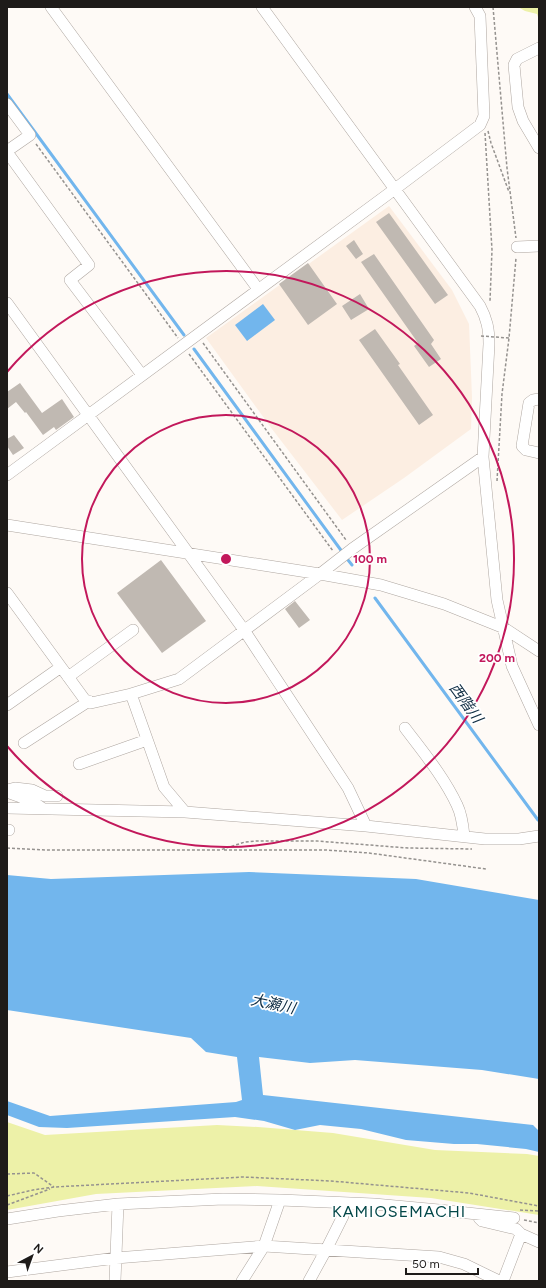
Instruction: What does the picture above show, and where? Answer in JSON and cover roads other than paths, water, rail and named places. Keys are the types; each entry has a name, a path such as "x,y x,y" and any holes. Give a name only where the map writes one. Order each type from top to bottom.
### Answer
{"street":[{"path":"50,7 258,289"},
{"path":"262,7 486,316 489,330 489,344 483,457 498,600 512,666 539,725"},
{"path":"7,475 480,125 484,116 480,16 475,7"},
{"path":"539,48 517,59 514,65 518,107 523,121 539,148"},
{"path":"7,104 30,135 7,151 89,265 70,280 142,375"},
{"path":"517,247 539,246"},
{"path":"7,303 244,630 348,788 366,826"},
{"path":"539,399 533,400 529,403 522,446 526,450 539,453"},
{"path":"7,593 85,700 91,703 131,694 179,680 352,549 483,457"},
{"path":"7,525 381,585 444,604 504,628 539,651"},
{"path":"68,677 133,630"},
{"path":"7,706 61,667"},
{"path":"131,694 164,787 185,812"},
{"path":"24,743 89,701"},
{"path":"405,728 441,777 458,806 462,818 464,836"},
{"path":"79,764 147,740"},
{"path":"7,791 15,788 32,790 45,796 58,796"},
{"path":"7,791 32,801 42,808"},
{"path":"7,808 185,812 366,826 485,839 520,839 539,836"},
{"path":"7,1219 118,1204 223,1199 343,1203 440,1210 514,1218"},
{"path":"242,1281 264,1246 280,1200"},
{"path":"309,1281 342,1216 343,1203"},
{"path":"115,1281 118,1204"},
{"path":"474,1214 482,1221 516,1229 522,1234 539,1242"},
{"path":"503,1281 522,1234"},
{"path":"7,1272 116,1258 264,1246 439,1257 464,1264 499,1281"}],"water":[{"path":"263,304 275,320 247,341 235,325"},
{"name":"大瀬川","path":"249,872 416,879 539,900 539,1079 482,1070 355,1060 310,1063 259,1057 263,1095 533,1125 539,1131 539,1152 526,1149 477,1144 454,1144 406,1140 361,1129 320,1125 295,1130 264,1121 235,1117 67,1128 39,1127 7,1115 7,1101 50,1116 236,1102 242,1100 237,1057 206,1052 191,1038 7,1010 7,875 51,879"}],"waterway":[{"path":"7,94 184,335"},
{"path":"194,349 343,553"},
{"path":"348,560 352,565"},
{"name":"西階川","path":"375,598 538,820"}],"district":[{"name":"KAMIOSEMACHI","path":"399,1211"}]}
